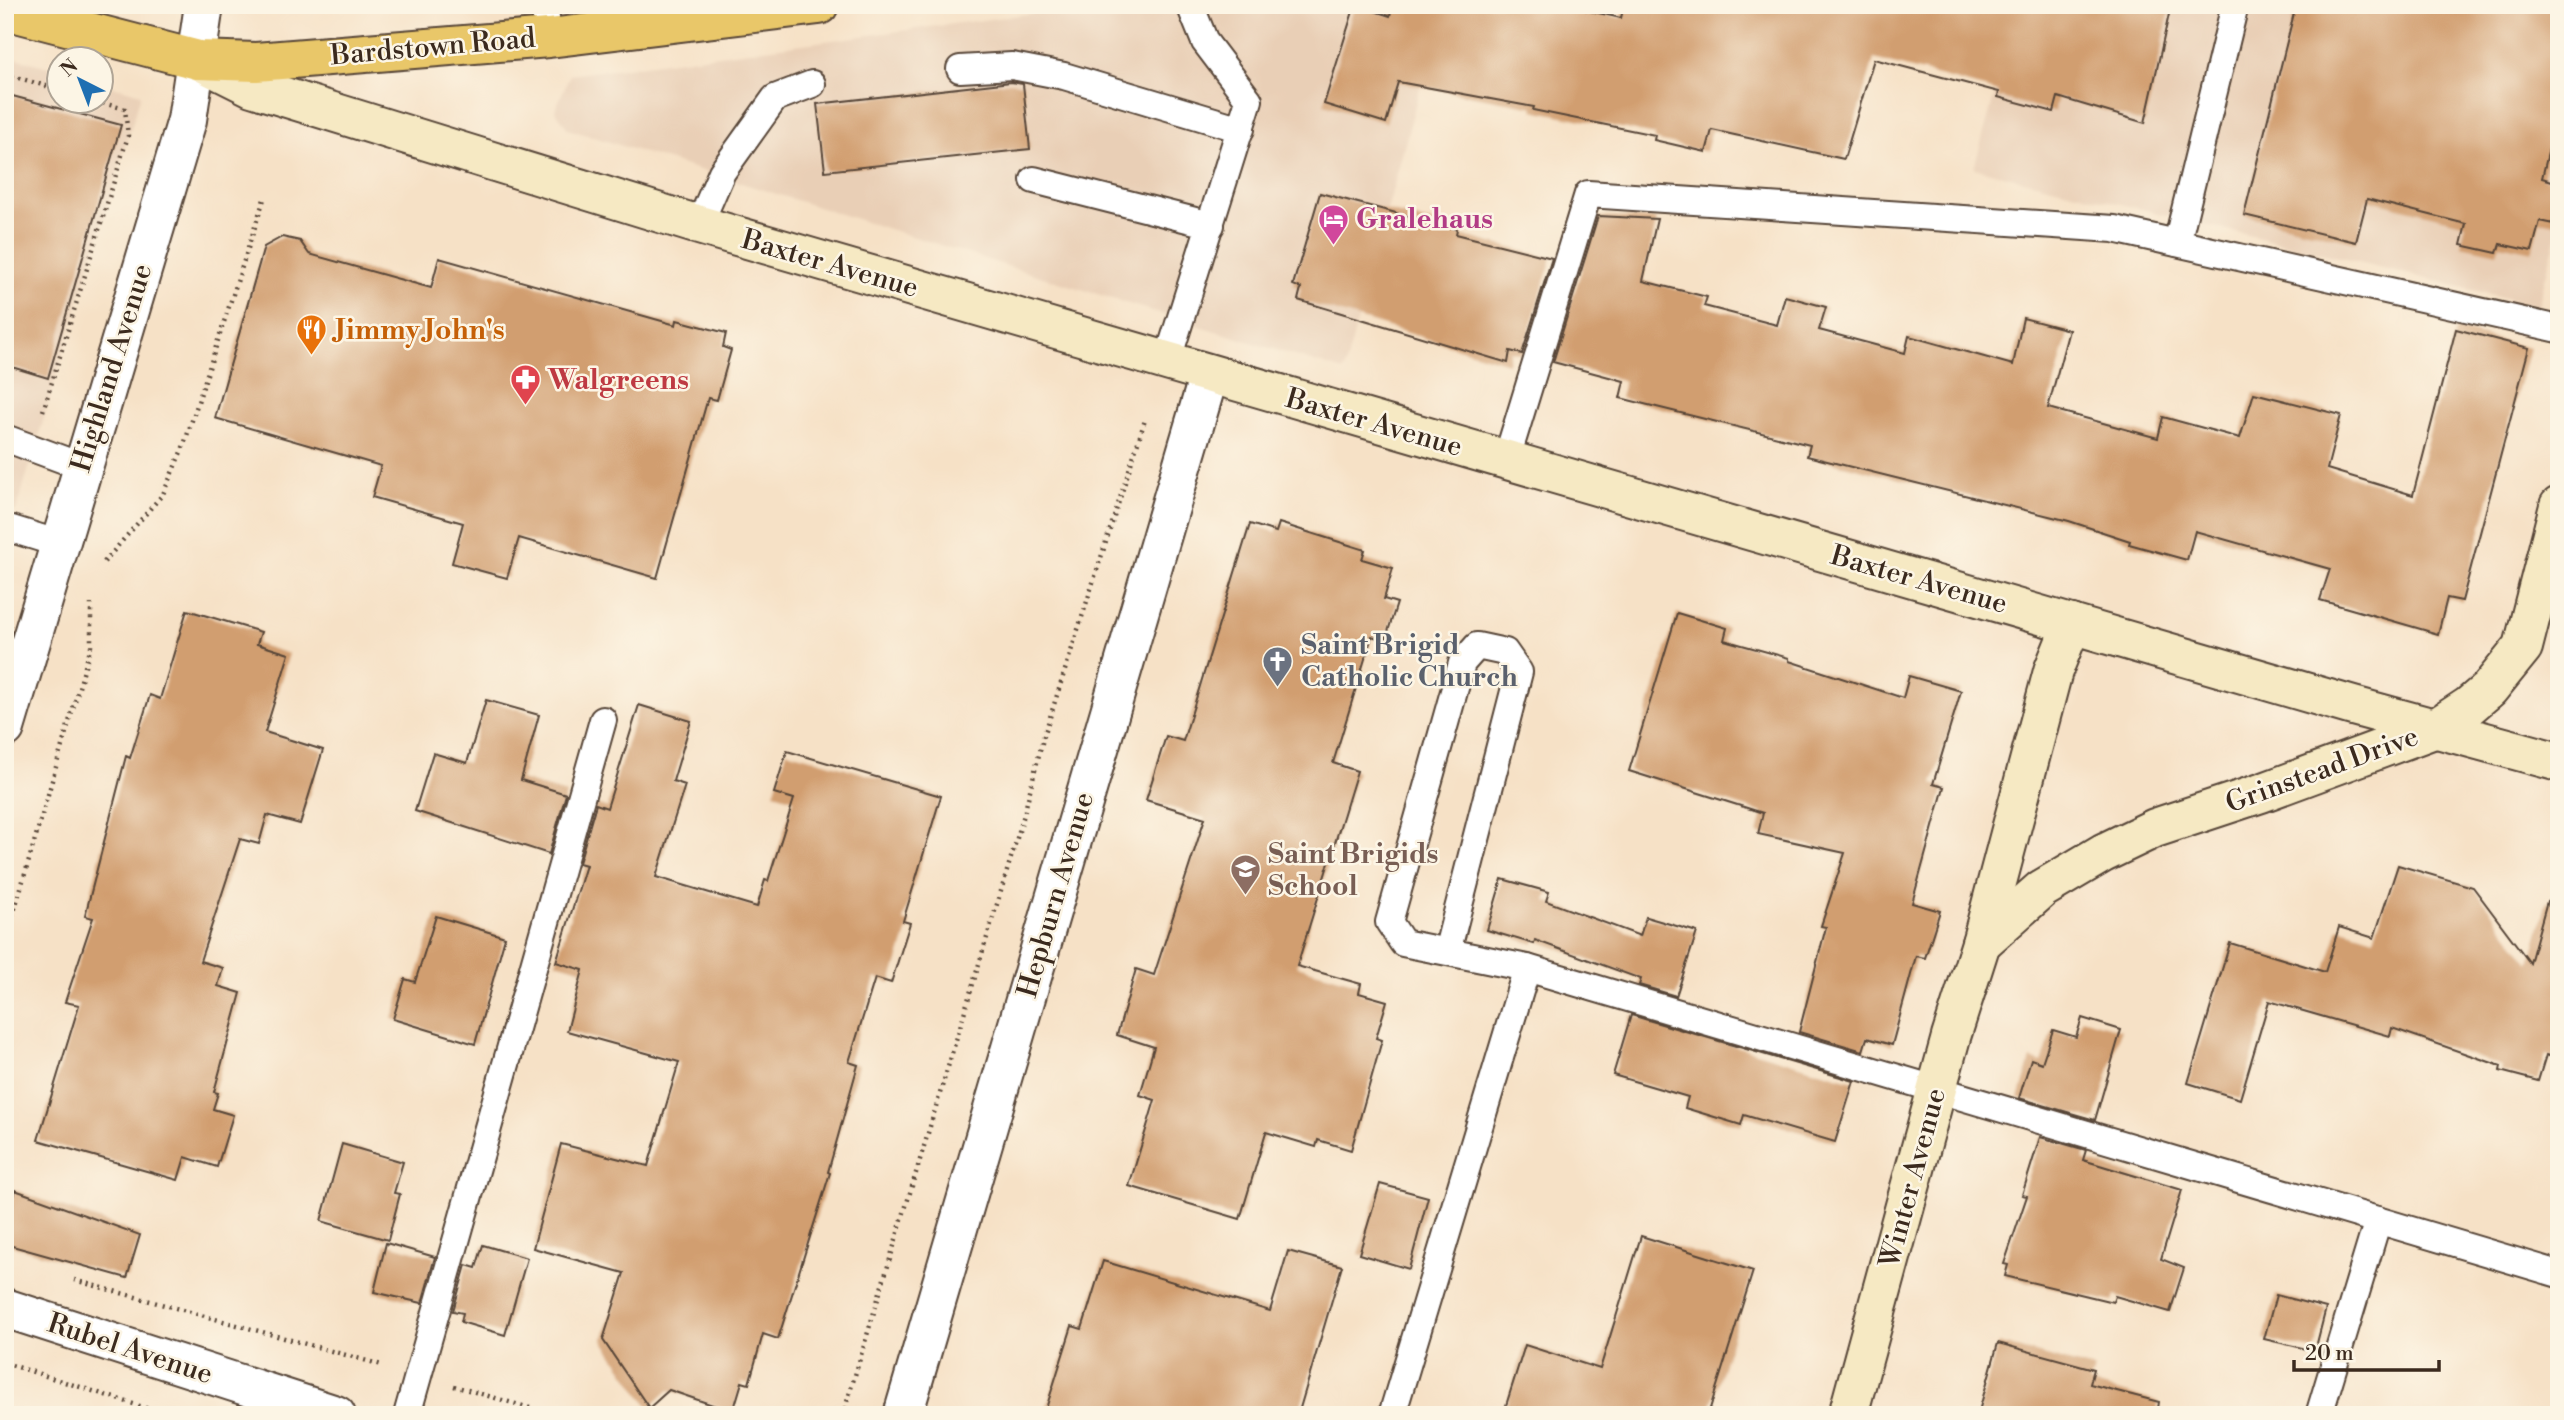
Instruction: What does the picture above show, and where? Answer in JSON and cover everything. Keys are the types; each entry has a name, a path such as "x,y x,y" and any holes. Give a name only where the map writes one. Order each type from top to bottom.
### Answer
{"main road":[{"name":"Bardstown Road","path":"256,62 546,21 819,5"},
{"name":"Baxter Avenue","path":"5,10 198,60 252,87 699,225 2434,729 2559,762"},
{"name":"Baxter Avenue","path":"198,60 256,62"},
{"name":"Grinstead Drive","path":"1981,943 2042,889 2124,843 2155,828 2434,729 2489,689 2523,648 2559,506"},
{"name":"Winter Avenue","path":"1848,1415 1937,1089 1981,943 2053,671 2072,624"}],"street":[{"name":"Highland Avenue","path":"5,727 187,120 198,60 204,5"},
{"name":"Hepburn Avenue","path":"903,1415 1209,375"},
{"name":"Rubel Avenue","path":"5,1308 336,1415"}],"lane":[{"path":"1167,362 1249,100 1205,42 1190,5"},
{"path":"2177,243 2235,5"},
{"path":"960,69 1013,65 1064,76 1241,129"},
{"path":"699,225 722,172 775,98 812,84"},
{"path":"1034,180 1211,225"},
{"path":"1506,461 1588,194 2114,229 2559,329"},
{"path":"5,438 83,467"},
{"path":"5,527 60,544"},
{"path":"1447,952 1519,672 1505,652 1477,646 1462,663 1389,922 1403,943 1447,952 1527,968 2559,1274"},
{"path":"407,1415 603,720"},
{"path":"1392,1415 1527,968"},
{"path":"2319,1415 2378,1220"}],"path":[{"path":"5,74 46,86"},
{"path":"30,447 128,136 125,109 116,107"},
{"path":"100,566 163,494 184,446 265,195"},
{"path":"844,1415 1023,818 1043,739 1145,420"},
{"path":"5,943 91,646 91,591"},
{"path":"71,1279 418,1373 554,1415"},
{"path":"5,1363 168,1415"}],"shaded area":[{"path":"1095,5 1442,5 1344,371 568,129 555,110 570,75"},
{"path":"2020,5 2559,5 2559,226 2538,306 1974,168"},
{"path":"5,55 46,66 46,116 116,116 116,87 141,94 16,511 5,507"}],"building":[{"path":"1355,5 1390,16 1393,5 1563,5 1621,18 1624,5 2171,5 2145,123 2058,97 2054,112 1998,97 1999,92 1874,59 1844,159 1712,130 1706,152 1654,140 1655,135 1533,110 1534,107 1398,82 1386,123 1324,104"},
{"path":"2296,5 2559,5 2559,107 2542,178 2559,183 2559,225 2540,221 2532,251 2500,244 2497,253 2461,245 2466,224 2367,199 2356,242 2244,215"},
{"path":"1011,82 1023,84 1030,149 825,171 817,104"},
{"path":"5,94 46,105 46,116 87,116 121,125 48,378 5,365"},
{"path":"1320,193 1457,229 1456,234 1552,258 1522,354 1510,351 1508,363 1298,300 1301,288 1293,285"},
{"path":"1598,216 1657,219 1643,281 1707,297 1704,306 1777,325 1785,296 1826,307 1819,330 1905,353 1909,336 2013,365 2023,318 2069,330 2048,408 2158,438 2163,417 2240,438 2254,393 2341,415 2327,469 2413,495 2456,329 2529,348 2462,601 2447,598 2438,634 2320,600 2330,569 2195,531 2187,560 2129,544 2130,541 2069,521 1807,456 1810,445 1620,398 1624,381 1553,362"},
{"path":"282,237 300,241 309,254 431,288 439,258 676,325 677,320 726,333 723,347 731,350 717,400 708,398 657,578 519,538 507,578 452,563 463,523 372,497 381,466 215,418 264,247"},
{"path":"1279,523 1365,550 1362,559 1393,568 1384,599 1397,603 1385,641 1372,636 1333,763 1357,771 1297,966 1361,984 1359,993 1387,1001 1376,1038 1382,1040 1351,1150 1318,1140 1316,1147 1266,1132 1240,1219 1129,1186 1155,1100 1140,1095 1154,1047 1117,1035 1136,969 1154,975 1205,818 1146,800 1166,736 1183,741 1250,524 1276,532"},
{"path":"187,610 261,632 257,644 289,654 265,732 323,750 300,824 267,815 259,844 240,839 200,961 223,968 218,986 241,993 214,1092 218,1093 213,1109 233,1115 217,1167 185,1157 178,1180 38,1140 79,1005 65,1002 93,918 85,916 126,756 130,758 150,695 160,699"},
{"path":"1677,613 1727,628 1724,640 1789,658 1789,661 1903,698 1909,676 1961,691 1933,784 1944,787 1912,903 1940,911 1925,958 1916,956 1892,1045 1867,1038 1863,1051 1799,1032 1826,927 1821,926 1845,853 1758,834 1763,813 1629,771"},
{"path":"486,700 539,715 521,780 566,794 549,854 415,811 433,753 467,763"},
{"path":"639,705 691,721 673,781 685,785 656,877 757,907 794,799 774,793 787,751 941,796 903,921 910,923 891,983 875,978 849,1062 858,1065 828,1172 830,1173 778,1339 763,1334 749,1384 742,1382 733,1412 669,1390 649,1408 603,1340 624,1273 533,1248 561,1144 648,1166 679,1062 567,1031 583,970 556,962 586,865 579,863 596,804 607,808"},
{"path":"2398,865 2473,887 2530,963 2547,901 2559,902 2559,1059 2546,1055 2538,1081 2500,1071 2501,1066 2392,1028 2390,1036 2269,1001 2240,1099 2188,1083 2230,943 2325,972 2339,927 2374,938"},
{"path":"1502,879 1549,892 1546,901 1640,936 1646,917 1697,932 1676,996 1639,985 1641,979 1535,940 1534,944 1487,930"},
{"path":"436,916 505,937 475,1044 393,1019 405,979 415,982"},
{"path":"1631,1015 1854,1081 1835,1142 1744,1115 1741,1125 1685,1108 1688,1097 1613,1075"},
{"path":"2082,1018 2121,1030 2095,1120 2019,1098 2031,1059 2042,1063 2053,1030 2076,1037"},
{"path":"2040,1137 2086,1150 2083,1160 2182,1190 2161,1259 2184,1268 2170,1312 2115,1296 2113,1302 2005,1276 2008,1265 2004,1264 2027,1196 2022,1195"},
{"path":"342,1144 403,1162 394,1193 400,1194 388,1240 321,1221"},
{"path":"1380,1184 1428,1197 1409,1269 1359,1254"},
{"path":"15,1190 140,1235 127,1278 5,1244 5,1222"},
{"path":"1641,1236 1753,1271 1708,1415 1503,1415 1525,1345 1600,1369"},
{"path":"386,1243 435,1257 422,1303 374,1292"},
{"path":"483,1245 527,1258 505,1335 461,1322 463,1313 453,1311 466,1265 476,1268"},
{"path":"1288,1251 1342,1266 1298,1415 1044,1415 1072,1326 1082,1329 1103,1261 1270,1311"},
{"path":"2276,1295 2326,1308 2315,1351 2264,1339"},
{"path":"1998,1343 2094,1369 2090,1384 2159,1402 2157,1415 1978,1415"}],"place":[{"name":"Gralehaus","path":"1333,246"},
{"name":"Jimmy John's","path":"312,357"},
{"name":"Walgreens","path":"525,407"},
{"name":"Saint Brigid Catholic Church","path":"1278,688"},
{"name":"Saint Brigids School","path":"1245,897"}]}
